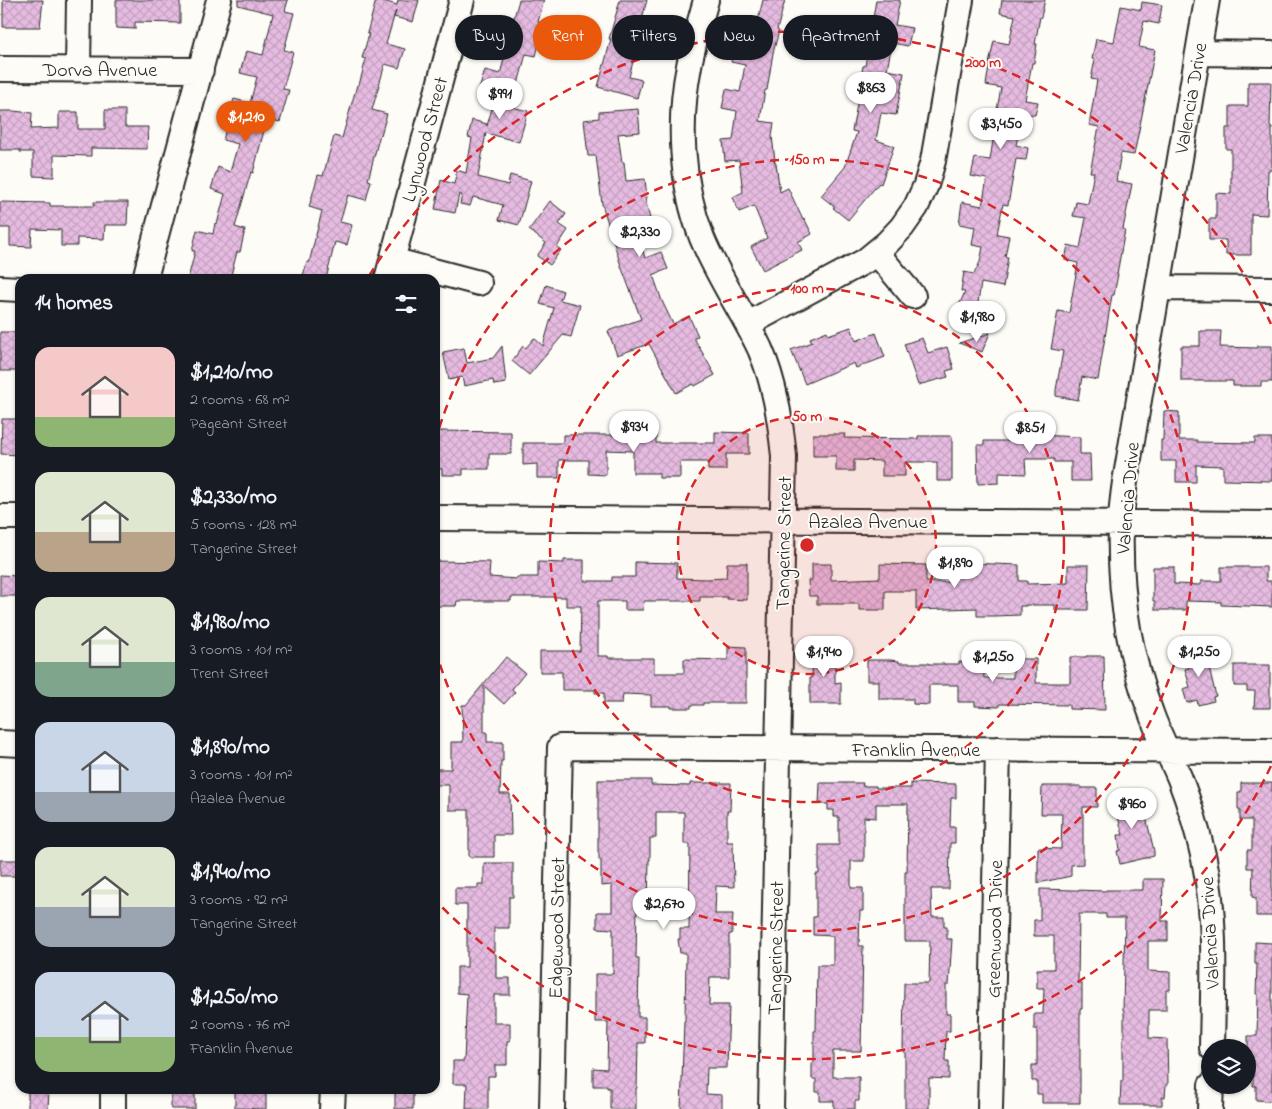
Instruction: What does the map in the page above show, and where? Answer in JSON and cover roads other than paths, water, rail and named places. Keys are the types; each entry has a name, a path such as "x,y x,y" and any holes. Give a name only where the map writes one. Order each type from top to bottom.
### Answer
{"street":[{"path":"78,69 79,0"},
{"path":"146,274 220,0"},
{"name":"Lynwood Street","path":"389,269 462,0"},
{"name":"Tangerine Street","path":"706,0 689,64 684,96 682,135 685,167 691,200 701,236 717,272 748,324 771,382 780,418 784,456 771,1109"},
{"path":"748,324 865,261 887,243 902,227 916,207 926,185 933,161 960,0"},
{"name":"Valencia Drive","path":"1207,0 1125,482 1121,523 1122,584 1127,624 1136,666 1151,713 1180,780 1194,819 1204,859 1214,948 1212,1039"},
{"path":"1198,53 1272,54"},
{"name":"Dorva Avenue","path":"0,69 200,70"},
{"path":"876,252 913,296"},
{"path":"389,269 421,274"},
{"path":"440,277 479,283"},
{"path":"0,288 15,289"},
{"path":"1158,288 1272,289"},
{"path":"0,517 15,517"},
{"name":"Azalea Avenue","path":"440,518 1272,524"},
{"path":"0,743 15,744"},
{"name":"Franklin Avenue","path":"560,747 1272,751"},
{"name":"Edgewood Street","path":"552,1109 560,747"},
{"name":"Greenwood Drive","path":"990,1109 998,749"},
{"path":"113,1094 113,1109"},
{"path":"332,1109 333,1094"},
{"path":"1210,1109 1211,1094"}]}
